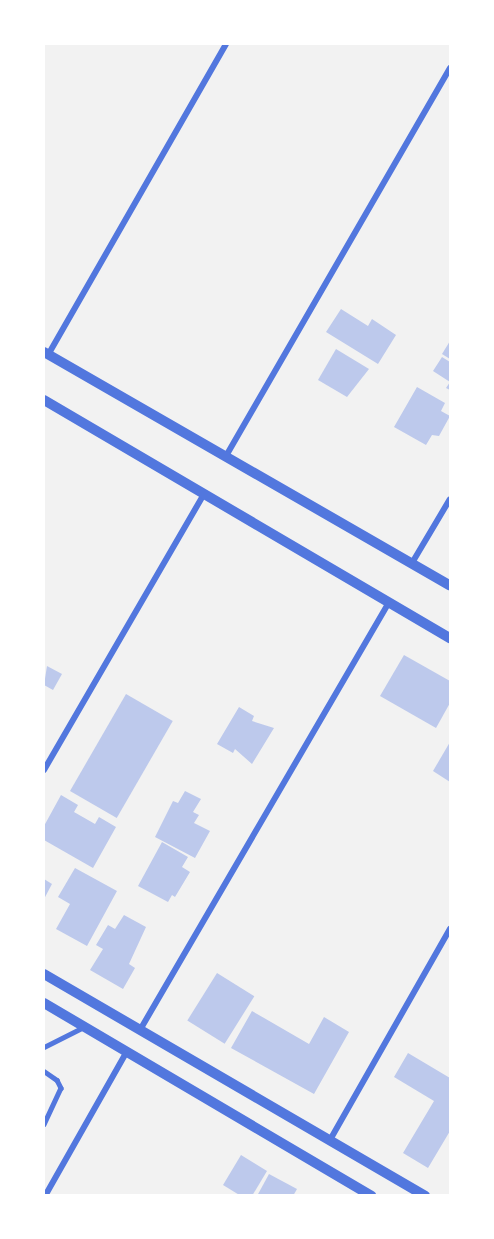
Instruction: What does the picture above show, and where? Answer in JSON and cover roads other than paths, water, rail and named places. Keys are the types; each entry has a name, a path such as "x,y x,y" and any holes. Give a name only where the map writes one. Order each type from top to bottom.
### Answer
{"street":[{"path":"226,44 46,353 450,585"},
{"path":"226,456 450,68"},
{"path":"44,399 450,638"},
{"path":"44,770 204,494"},
{"path":"412,563 450,499"},
{"path":"140,1030 389,602"},
{"path":"330,1140 450,929"},
{"path":"44,974 425,1196"},
{"path":"44,1003 359,1192 371,1196"},
{"path":"45,1196 127,1051"}],"lane":[{"path":"44,1047 84,1027"},
{"path":"44,1071 57,1080 61,1088 44,1124"}]}
